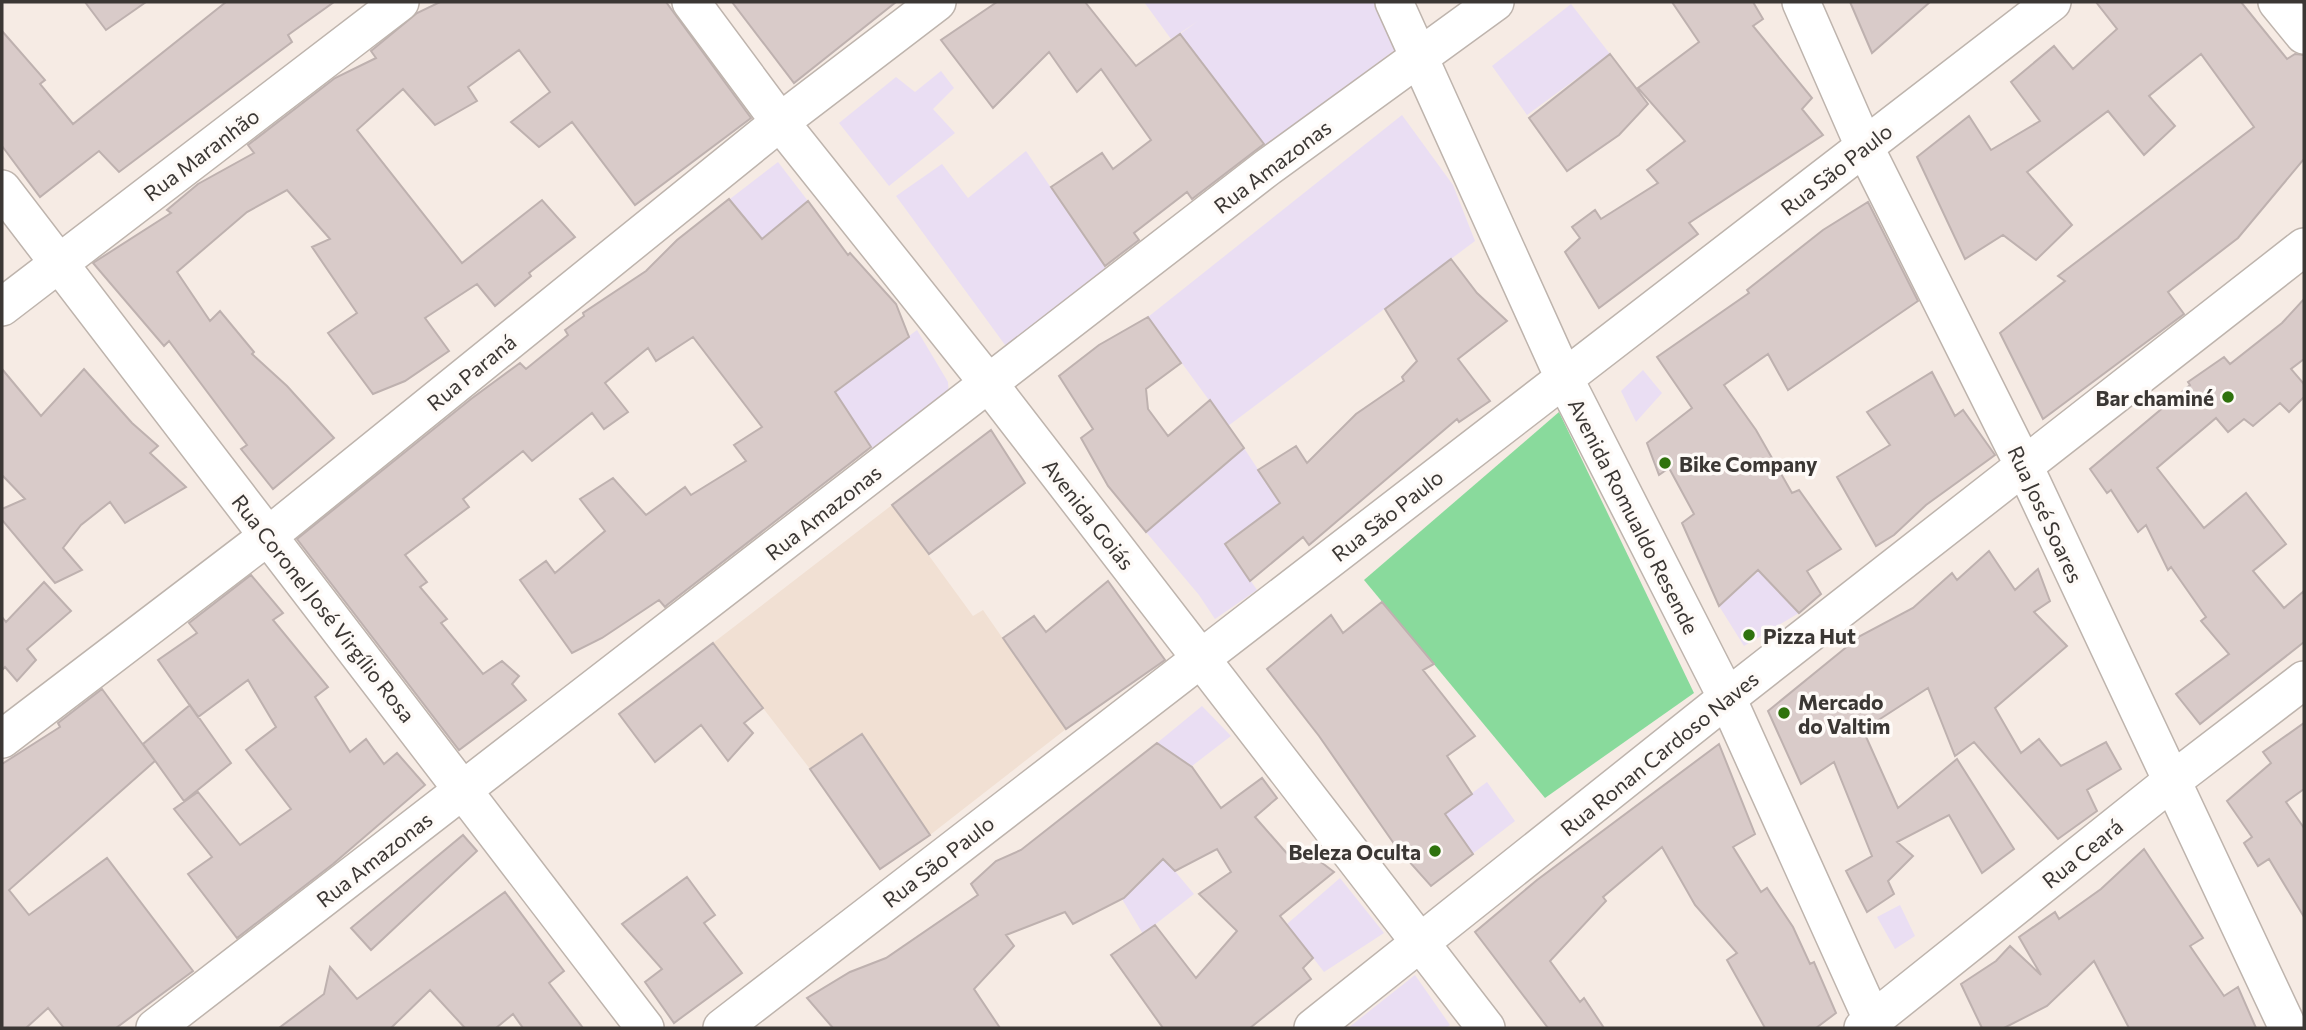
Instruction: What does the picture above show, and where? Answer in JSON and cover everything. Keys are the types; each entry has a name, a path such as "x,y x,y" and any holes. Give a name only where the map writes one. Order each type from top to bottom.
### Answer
{"street":[{"name":"Rua Maranhão","path":"2,307 400,2"},
{"name":"Avenida Goiás","path":"691,2 780,122 989,384 1486,1028"},
{"name":"Rua Paraná","path":"2,739 268,536 780,122 937,2"},
{"name":"Avenida Romualdo Resende","path":"1394,2 1564,378 1727,698 1870,1026"},
{"name":"Rua Amazonas","path":"155,1028 989,384 1419,56 1495,2"},
{"name":"Rua José Soares","path":"1801,2 1864,146 2024,466 2288,1028"},
{"name":"Rua São Paulo","path":"722,1028 2052,2"},
{"path":"2277,2 2304,35"},
{"name":"Rua Coronel José Virgílio Rosa","path":"2,189 645,1028"},
{"name":"Rua Ronan Cardoso Naves","path":"1313,1028 1727,698 2304,247"},
{"name":"Rua Ceará","path":"1870,1026 2172,781 2304,680"}],"shaded area":[{"path":"1144,2 1374,2 1396,49 1266,147 1180,34 1198,21 1171,39"},
{"path":"1571,4 1610,54 1527,115 1492,66"},
{"path":"941,71 954,88 933,109 955,133 889,186 839,123 896,77 915,92"},
{"path":"1402,115 1453,185 1475,241 1228,426 1148,317"},
{"path":"1026,151 1107,270 1008,349 896,196 942,164 968,198"},
{"path":"778,162 808,201 712,279 678,239"},
{"path":"917,330 948,382 949,396 873,449 834,392"},
{"path":"1643,370 1662,393 1636,422 1621,391"},
{"path":"1244,448 1280,503 1225,543 1257,590 1215,619 1199,595 1146,532"},
{"path":"892,505 973,616 983,610 1066,729 930,835 862,735 810,769 713,643"},
{"path":"1759,571 1799,613 1744,646 1719,606"},
{"path":"1202,706 1231,736 1192,766 1157,743"},
{"path":"1487,782 1515,821 1431,886 1398,848"},
{"path":"1164,858 1194,894 1143,934 1122,899"},
{"path":"1340,878 1384,933 1324,972 1287,924"},
{"path":"1900,905 1915,936 1895,949 1877,917"},
{"path":"1415,975 1450,1025 1446,1028 1348,1028"}],"green space":[{"path":"1559,412 1694,693 1545,798 1364,580"}],"building":[{"path":"85,2 146,2 106,30"},
{"path":"226,2 334,2 288,35 292,42 119,172 99,151 40,197 2,146 2,31 45,80 40,84 73,124"},
{"path":"440,2 666,2 751,118 635,205 572,122 539,147 511,122 550,92 519,50 468,87 477,101 435,125 403,89 357,130 462,263 542,200 575,237 529,273 531,276 495,306 477,284 425,318 449,351 405,381 373,394 328,333 357,313 312,247 330,239 287,190 247,212 177,272 210,321 220,311 254,352 252,354 287,386 334,438 273,489 241,449 247,445 169,341 164,346 93,263 171,213 167,210 198,184 254,153 248,145 335,78 376,58 371,51 417,13"},
{"path":"732,2 896,2 794,83"},
{"path":"997,2 1085,2 1136,66 1180,34 1264,144 1192,199 1187,192 1134,233 1139,240 1105,266 1051,187 1102,153 1113,169 1151,140 1101,69 1077,92 1049,52 993,108 941,40"},
{"path":"1672,2 1753,2 1763,19 1753,26 1812,98 1802,109 1823,135 1689,223 1698,234 1599,308 1565,252 1580,238 1572,227 1595,210 1601,219 1658,183 1647,170 1685,141 1638,88 1699,42"},
{"path":"1850,2 1930,2 1872,53"},
{"path":"2096,2 2241,2 2287,59 2295,54 2304,55 2304,159 2238,238 2168,292 2184,314 2043,419 2000,333 2065,281 2058,276 2254,127 2201,54 2149,96 2175,126 2144,155 2108,111 2027,172 2072,225 2036,260 2003,235 1965,259 1917,157 1969,116 1991,150 2040,121 2011,82 2054,46 2073,69 2117,29"},
{"path":"1610,54 1648,104 1619,135 1567,171 1529,118"},
{"path":"729,199 762,239 808,201 848,255 850,253 896,304 909,337 835,392 871,447 665,607 659,600 602,638 572,653 520,580 546,561 555,573 605,531 580,499 613,478 646,515 685,487 691,495 746,461 734,445 762,427 693,337 656,361 648,348 605,383 628,412 604,429 592,413 532,461 523,451 463,499 469,507 405,555 427,582 420,587 447,619 441,623 483,674 502,661 519,676 512,684 526,700 459,750 297,539 471,399 520,363 526,369 568,335 565,330 584,316 583,313 646,271 677,240"},
{"path":"1868,202 1918,301 1788,390 1768,354 1724,385 1756,430 1792,493 1799,490 1841,549 1807,571 1821,594 1799,613 1758,570 1719,606 1682,523 1694,514 1669,468 1659,475 1647,443 1692,408 1657,357 1749,293 1747,290 1823,230"},
{"path":"1451,259 1477,293 1507,321 1458,359 1490,401 1459,422 1457,419 1309,545 1303,537 1250,581 1225,544 1280,503 1258,470 1296,446 1307,463 1356,414 1404,381 1402,377 1417,361 1385,309"},
{"path":"2304,299 2304,359 2291,369 2304,384 2304,397 2289,412 2280,403 2253,426 2244,419 2228,432 2216,418 2157,468 2204,528 2246,493 2286,544 2253,571 2284,608 2304,591 2304,642 2200,724 2176,694 2229,654 2201,621 2206,617 2171,567 2168,570 2146,525 2138,532 2111,490 2107,493 2090,469 2190,385 2188,382 2224,357 2230,364 2282,323"},
{"path":"1148,317 1181,363 1146,389 1148,409 1168,436 1210,400 1244,448 1146,532 1108,486 1081,438 1093,429 1059,376 1099,345"},
{"path":"2,369 41,416 84,369 132,423 158,446 150,453 186,487 125,523 110,502 81,525 63,548 82,570 55,583 2,520 2,509 25,499 2,475"},
{"path":"1932,372 1955,416 1963,410 1995,455 1926,505 1894,535 1876,546 1837,477 1890,445 1867,412"},
{"path":"991,430 1025,483 929,554 892,505"},
{"path":"1989,551 2015,590 2038,569 2050,601 2034,612 2067,646 1995,708 2021,753 2039,739 2061,766 2106,742 2121,769 2087,790 2097,811 2058,839 1974,742 1955,756 1928,688 1863,730 1898,808 1957,759 2014,849 1982,873 1949,815 1897,842 1913,856 1888,881 1894,894 1867,912 1846,871 1872,856 1834,762 1801,784 1768,711 1860,636 1913,608 1952,573 1957,580"},
{"path":"251,575 283,613 273,620 328,687 315,697 350,752 366,739 384,764 397,753 425,785 333,864 237,938 188,874 212,857 174,809 198,792 240,845 291,809 246,750 276,727 248,680 198,717 158,660 197,633 189,623"},
{"path":"1108,581 1165,660 1066,729 1003,638 1034,616 1046,632"},
{"path":"44,582 71,611 27,649 36,660 17,681 5,667 2,670 2,617 6,622"},
{"path":"1382,602 1434,664 1423,670 1475,736 1447,756 1472,794 1445,814 1473,854 1431,886 1397,848 1319,736 1267,669 1331,615 1343,633"},
{"path":"713,643 763,708 744,723 753,733 728,761 701,725 655,762 619,714"},
{"path":"102,689 155,761 9,890 29,915 107,858 193,971 116,1028 64,1028 48,1008 26,1028 2,1028 2,764 60,727 58,723"},
{"path":"190,705 231,763 184,801 143,744"},
{"path":"2304,723 2304,789 2286,802 2304,828 2304,917 2269,859 2258,866 2244,843 2252,837 2227,801 2271,763 2263,752"},
{"path":"862,734 930,835 880,869 810,769"},
{"path":"1157,743 1192,767 1221,808 1262,778 1277,798 1255,817 1290,857 1300,846 1334,872 1280,916 1313,958 1303,968 1311,979 1250,1028 1163,1028 1111,955 1155,925 1196,978 1237,931 1199,894 1231,872 1217,849 1175,871 1163,859 1124,898 1073,924 1065,912 1006,935 1014,946 974,989 1000,1028 833,1028 807,998 850,972 886,958 978,895 971,884 996,861 1021,850"},
{"path":"1719,744 1755,834 1733,847 1761,892 1767,888 1793,927 1810,964 1814,962 1836,1013 1816,1028 1765,1028 1727,960 1737,953 1695,905 1662,847 1603,897 1606,901 1550,961 1580,1002 1584,998 1604,1028 1548,1028 1475,932 1537,880"},
{"path":"463,835 477,851 371,950 351,928"},
{"path":"2144,849 2203,938 2190,946 2224,996 2238,987 2256,1028 2129,1028 2094,961 2047,1006 2004,1028 1982,1028 1961,984 1996,961 2010,946 2041,975 2019,937 2055,912 2059,919 2101,889"},
{"path":"687,877 715,915 704,923 742,973 674,1023 645,982 662,969 622,924"},
{"path":"505,892 564,971 549,983 583,1028 523,1028 513,1014 496,1028 465,1028 430,990 391,1028 279,1028 324,994 330,967 357,999"}],"place":[{"name":"Bar chaminé","path":"2228,397"},
{"name":"Bike Company","path":"1665,463"},
{"name":"Pizza Hut","path":"1749,635"},
{"name":"Mercado do Valtim","path":"1784,713"},
{"name":"Beleza Oculta","path":"1435,851"}]}
